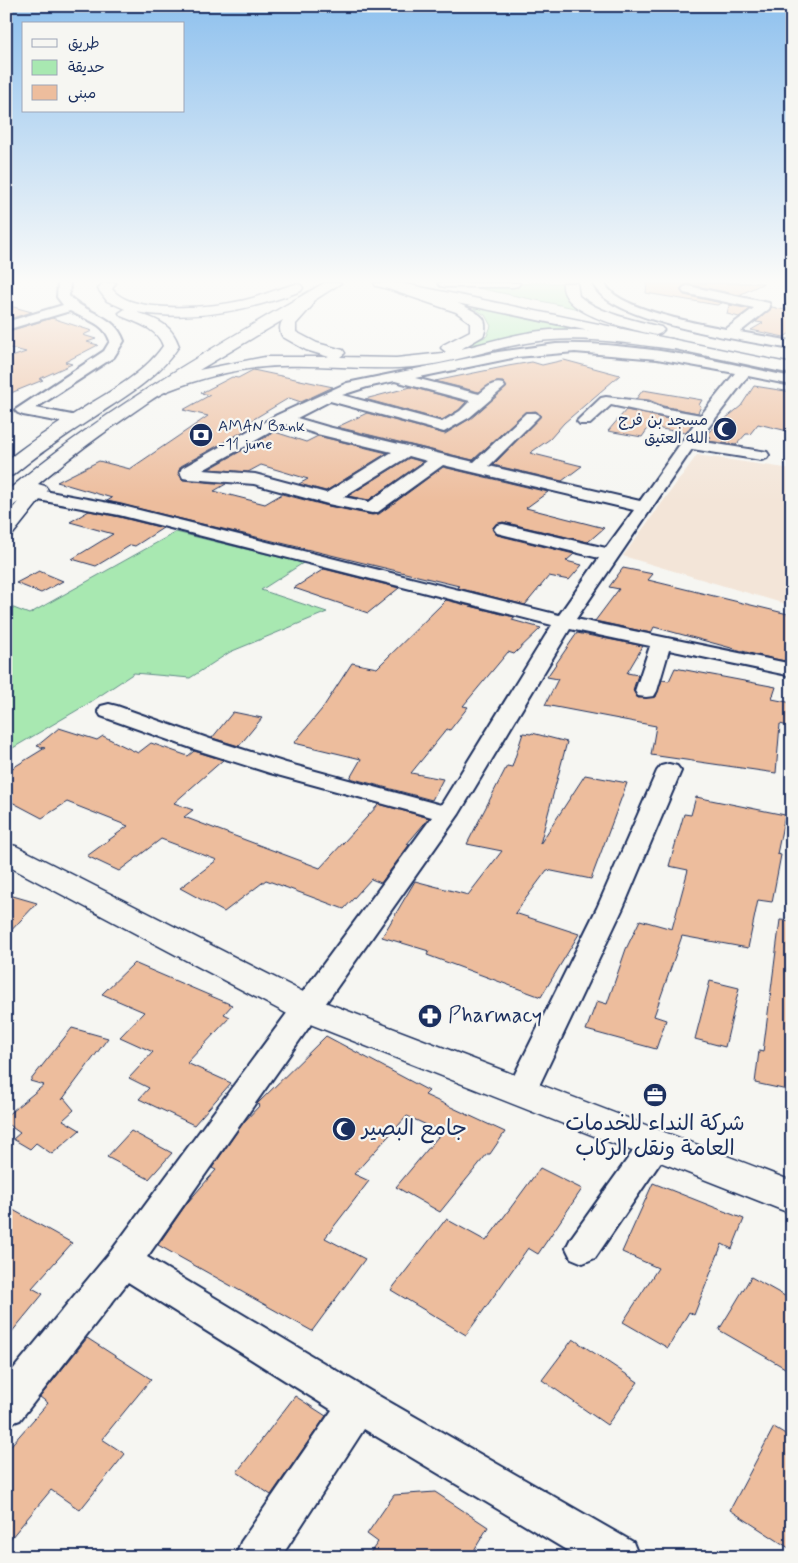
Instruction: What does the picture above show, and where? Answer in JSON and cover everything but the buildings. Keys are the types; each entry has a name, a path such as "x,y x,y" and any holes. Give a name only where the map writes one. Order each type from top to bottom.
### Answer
{"main road":[{"path":"135,383 164,356"},
{"path":"6,471 24,456 77,420 135,383 185,356"},
{"path":"6,502 78,445 209,356"},
{"path":"363,356 408,356"},
{"path":"162,387 208,371 242,365 280,361 413,362 442,356"},
{"path":"740,356 792,369"},
{"path":"768,356 792,360"},
{"path":"6,530 34,494 78,445"},
{"path":"6,465 24,456"},
{"path":"6,852 307,1009 792,1198"}],"street":[{"path":"6,418 23,410 106,356"},
{"path":"440,459 372,508 328,499 255,479 188,474 188,472 282,418 329,396 367,383 503,356"},
{"path":"668,356 792,381"},
{"path":"208,371 286,365 427,370"},
{"path":"6,1407 124,1262 447,814 564,622 704,420 744,371"},
{"path":"395,377 481,399"},
{"path":"329,396 444,427 465,414 498,387"},
{"path":"585,422 606,401 648,407 658,412 704,420"},
{"path":"6,403 23,410 77,420"},
{"path":"477,468 531,416"},
{"path":"282,418 324,431 644,507"},
{"path":"688,444 760,455"},
{"path":"328,499 406,451"},
{"path":"34,494 119,510 564,622 792,670"},
{"path":"503,529 610,555"},
{"path":"646,691 661,643"},
{"path":"109,711 202,744 269,765 447,814"},
{"path":"521,1092 610,908 669,771"},
{"path":"582,1248 655,1145"},
{"path":"124,1262 358,1405 618,1557"},
{"path":"256,1557 358,1405"}],"shaded area":[{"path":"697,455 792,469 792,606 623,556"}],"green space":[{"path":"176,532 303,563 261,590 327,612 230,652 190,678 134,673 86,705 6,752 6,605 29,614"}],"place":[{"name":"مسجد بن فرج الله العتيق","path":"725,429"},
{"name":"AMAN Bank -11 june","path":"201,435"},
{"name":"Pharmacy","path":"430,1016"},
{"name":"شركة النداء للخدمات العامة ونقل الركاب","path":"655,1095"},
{"name":"جامع البصير","path":"344,1129"}]}
